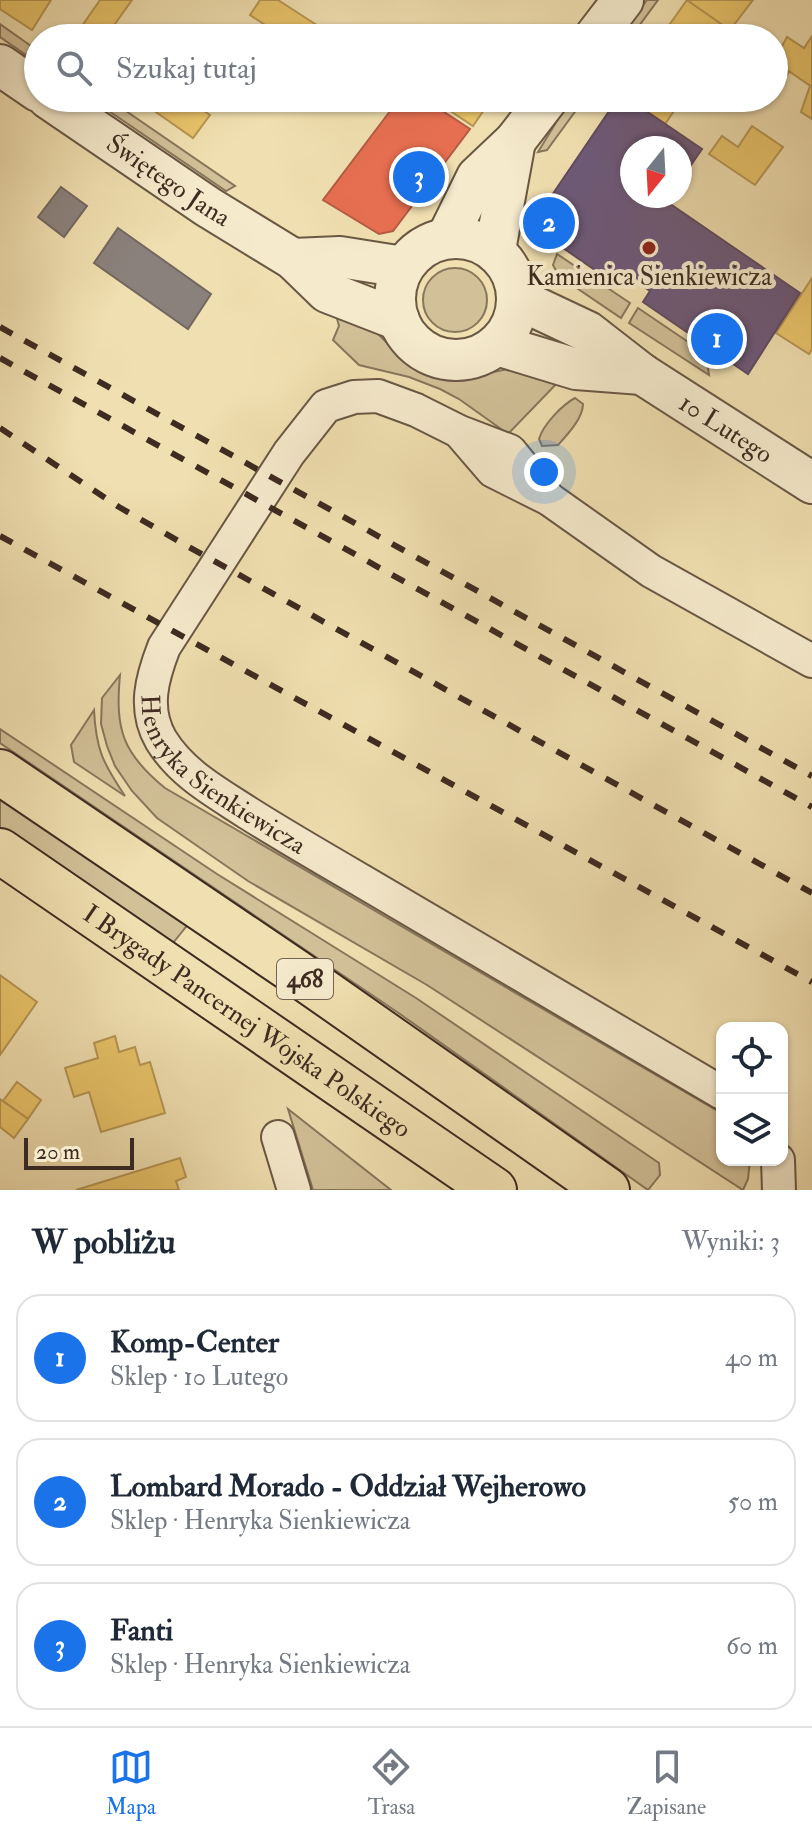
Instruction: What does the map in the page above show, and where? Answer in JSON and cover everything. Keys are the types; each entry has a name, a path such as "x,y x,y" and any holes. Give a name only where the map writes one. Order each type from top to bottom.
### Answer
{"main road":[{"name":"468","path":"0,772 297,973 607,1190"},
{"name":"I Brygady Pancernej Wojska Polskiego","path":"0,851 494,1190"}],"street":[{"path":"605,24 623,0"},
{"path":"0,65 24,81"},
{"name":"Świętego Jana","path":"69,112 208,207 293,259 327,292 399,320"},
{"path":"447,238 477,177 515,141 537,112"},
{"path":"495,250 515,141"},
{"path":"447,238 472,239 495,250 508,264 516,281 516,316 508,332 497,345 480,356 461,361 441,359 423,351 408,338 399,320 395,293 403,267 429,243 447,238"},
{"path":"293,259 340,257 403,267"},
{"name":"10 Lutego","path":"518,299 588,332 642,374 812,483"},
{"name":"10 Lutego","path":"497,345 576,369 642,374"},
{"name":"Henryka Sienkiewicza","path":"716,1089 194,778 176,760 152,718 152,684 164,647 289,453 326,406 354,397 378,396 510,451 549,499 651,571 812,661"},
{"path":"278,1137 294,1190"},
{"path":"778,1166 779,1190"}],"shaded area":[{"path":"647,0 658,0 640,24 629,24"},
{"path":"0,24 24,41 24,53 0,37"},
{"path":"110,112 127,112 235,186 226,191"},
{"path":"562,112 575,112 547,150 538,152"},
{"path":"557,254 630,303 621,318 559,276 553,265"},
{"path":"449,268 461,268 478,277 485,288 485,312 478,323 461,332 449,332 437,327 428,318 423,306 423,294 428,282 437,273"},
{"path":"638,308 706,354 709,375 629,323"},
{"path":"336,315 375,331 409,365 443,379 467,378 517,367 562,378 508,434 440,389 409,377 359,365 333,340 339,326"},
{"path":"575,398 583,404 574,426 558,445 542,446 539,439 544,428 559,410"},
{"path":"120,675 119,711 124,739 139,763 165,788 716,1110 716,1166 749,1166 743,1190 427,985 248,881 157,818 132,791 115,766 101,724 102,698"},
{"path":"94,710 102,756 125,796 74,762 71,745"},
{"path":"0,729 217,874 416,998 659,1163 660,1175 648,1190 400,1014 0,743"},
{"path":"0,795 189,923 173,943 137,923 0,833"},
{"path":"288,1109 391,1190 313,1190"}],"building: Mieszkania":[{"path":"0,0 51,0 36,24 24,25 0,9"},
{"path":"100,0 132,0 115,24 83,24"},
{"path":"260,0 278,0 315,24 264,24 250,15"},
{"path":"687,0 721,24 670,24"},
{"path":"687,0 753,0 735,24 721,24"},
{"path":"812,36 812,87 788,71 788,38 804,48"},
{"path":"812,87 812,119 801,112"},
{"path":"156,112 206,112 210,115 193,138"},
{"path":"452,112 482,112 473,126"},
{"path":"647,112 673,112 665,124"},
{"path":"752,126 783,147 755,185 709,154 722,136 738,147"},
{"path":"812,278 812,349 809,354 776,333"},
{"path":"0,975 37,1002 0,1055"},
{"path":"115,1036 119,1052 135,1047 140,1065 150,1062 165,1113 101,1132 89,1092 74,1097 65,1068 98,1058 94,1043"},
{"path":"17,1082 41,1100 28,1119 3,1101"},
{"path":"0,1099 28,1119 14,1138 0,1127"},
{"path":"180,1158 186,1177 176,1181 179,1190 76,1190"}],"building: Handel":[{"path":"389,112 444,112 470,129 393,231 379,234 323,200"}],"building: Biura":[{"name":"Kamienica Sienkiewicza","path":"608,112 648,112 683,136 620,136 620,208 676,208 800,293 748,374 643,302 650,291 619,270 611,281 531,226"},
{"name":"Kamienica Sienkiewicza","path":"692,142 702,149 692,164"}],"building: Przemysł":[{"path":"61,187 87,206 64,237 38,217"},
{"path":"118,228 211,294 188,329 94,263"}],"railway":[{"path":"0,327 812,776"},
{"path":"0,358 812,807"},
{"path":"0,428 119,507 812,893"},
{"path":"0,536 812,982"}],"place":[{"name":"Fanti","path":"419,177"},
{"name":"Lombard Morado - Oddział Wejherowo","path":"549,223"},
{"name":"Kamienica Sienkiewicza","path":"649,248"},
{"name":"Komp-Center","path":"717,339"}]}
